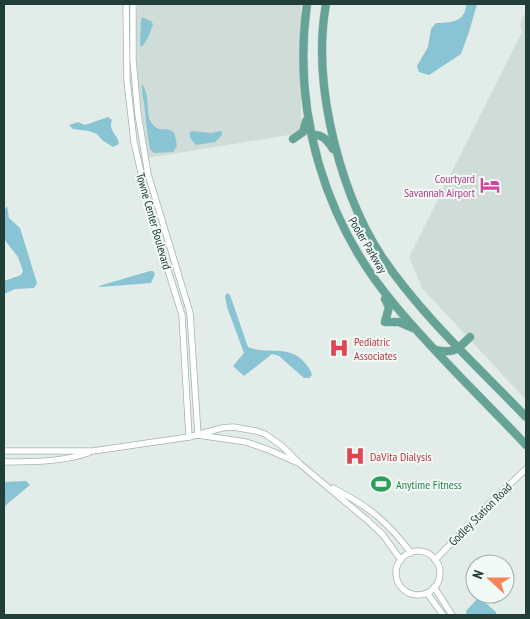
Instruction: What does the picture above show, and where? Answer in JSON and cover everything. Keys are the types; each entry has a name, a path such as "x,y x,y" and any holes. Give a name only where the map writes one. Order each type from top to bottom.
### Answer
{"main road":[{"name":"Pooler Parkway","path":"307,4 302,68 304,96 317,161 342,223 370,271 393,303 418,332 526,445"},
{"name":"Pooler Parkway","path":"326,4 322,39 324,95 336,152 357,211 381,255 412,296 526,417"},
{"path":"293,139 301,135 305,128 307,114"},
{"path":"312,135 319,134 324,136 336,152"},
{"path":"370,271 373,282 389,307 385,322 399,322 418,332"},
{"path":"442,330 456,337 470,337"},
{"path":"435,350 451,352 460,348 470,337"},
{"path":"470,337 468,348 473,362"}],"street":[{"name":"Towne Center Boulevard","path":"126,4 127,80 134,142 151,216 182,315 189,437"},
{"name":"Towne Center Boulevard","path":"133,4 133,60 138,114 148,174 190,313 198,435"},
{"path":"4,450 92,451 189,437 222,428 233,427 256,431 276,441 300,464 327,485 382,535 401,560"},
{"path":"198,435 246,442 270,450 300,464"},
{"path":"4,462 59,460 92,451"},
{"name":"Godley Station Road","path":"435,560 526,469"},
{"path":"327,485 357,500 373,511 389,526 411,553"},
{"path":"424,552 435,560 440,574 434,588 427,593 416,595 405,591 401,587 396,576 396,570 401,560 411,553 424,552"},
{"path":"434,588 452,615"},
{"path":"427,593 443,615"}],"shaded area":[{"path":"138,4 301,4 301,133 147,158 137,77 136,20"},
{"path":"526,11 526,400 422,288 409,257 522,32 520,24"}],"water":[{"path":"466,4 477,4 461,54 429,75 419,72 417,66 428,47 431,29 436,23 452,22 460,18 463,15"},
{"path":"142,17 153,24 148,38 142,47 140,45"},
{"path":"142,84 145,89 148,114 151,122 156,127 172,131 176,138 177,146 173,152 154,153 150,149"},
{"path":"108,117 112,120 111,127 119,144 113,147 102,140 97,134 73,129 69,125 78,122 85,125"},
{"path":"221,131 222,135 215,142 196,145 190,138 190,132 211,133"},
{"path":"7,206 9,218 20,228 37,283 34,288 15,289 4,294 4,281 21,275 23,271 18,257 4,239 4,211"},
{"path":"153,271 155,274 151,283 99,286"},
{"path":"227,293 230,295 248,347 288,352 295,355 307,365 312,375 309,378 304,378 279,356 272,354 244,376 233,366 244,353 227,307 225,296"},
{"path":"26,481 30,485 4,508 4,482"},
{"path":"472,604 487,604 496,612 496,615 467,615 466,611"}],"place":[{"name":"Courtyard Savannah Airport","path":"490,185"},
{"name":"Pediatric Associates","path":"339,348"},
{"name":"DaVita Dialysis","path":"355,456"},
{"name":"Anytime Fitness","path":"381,484"}]}
